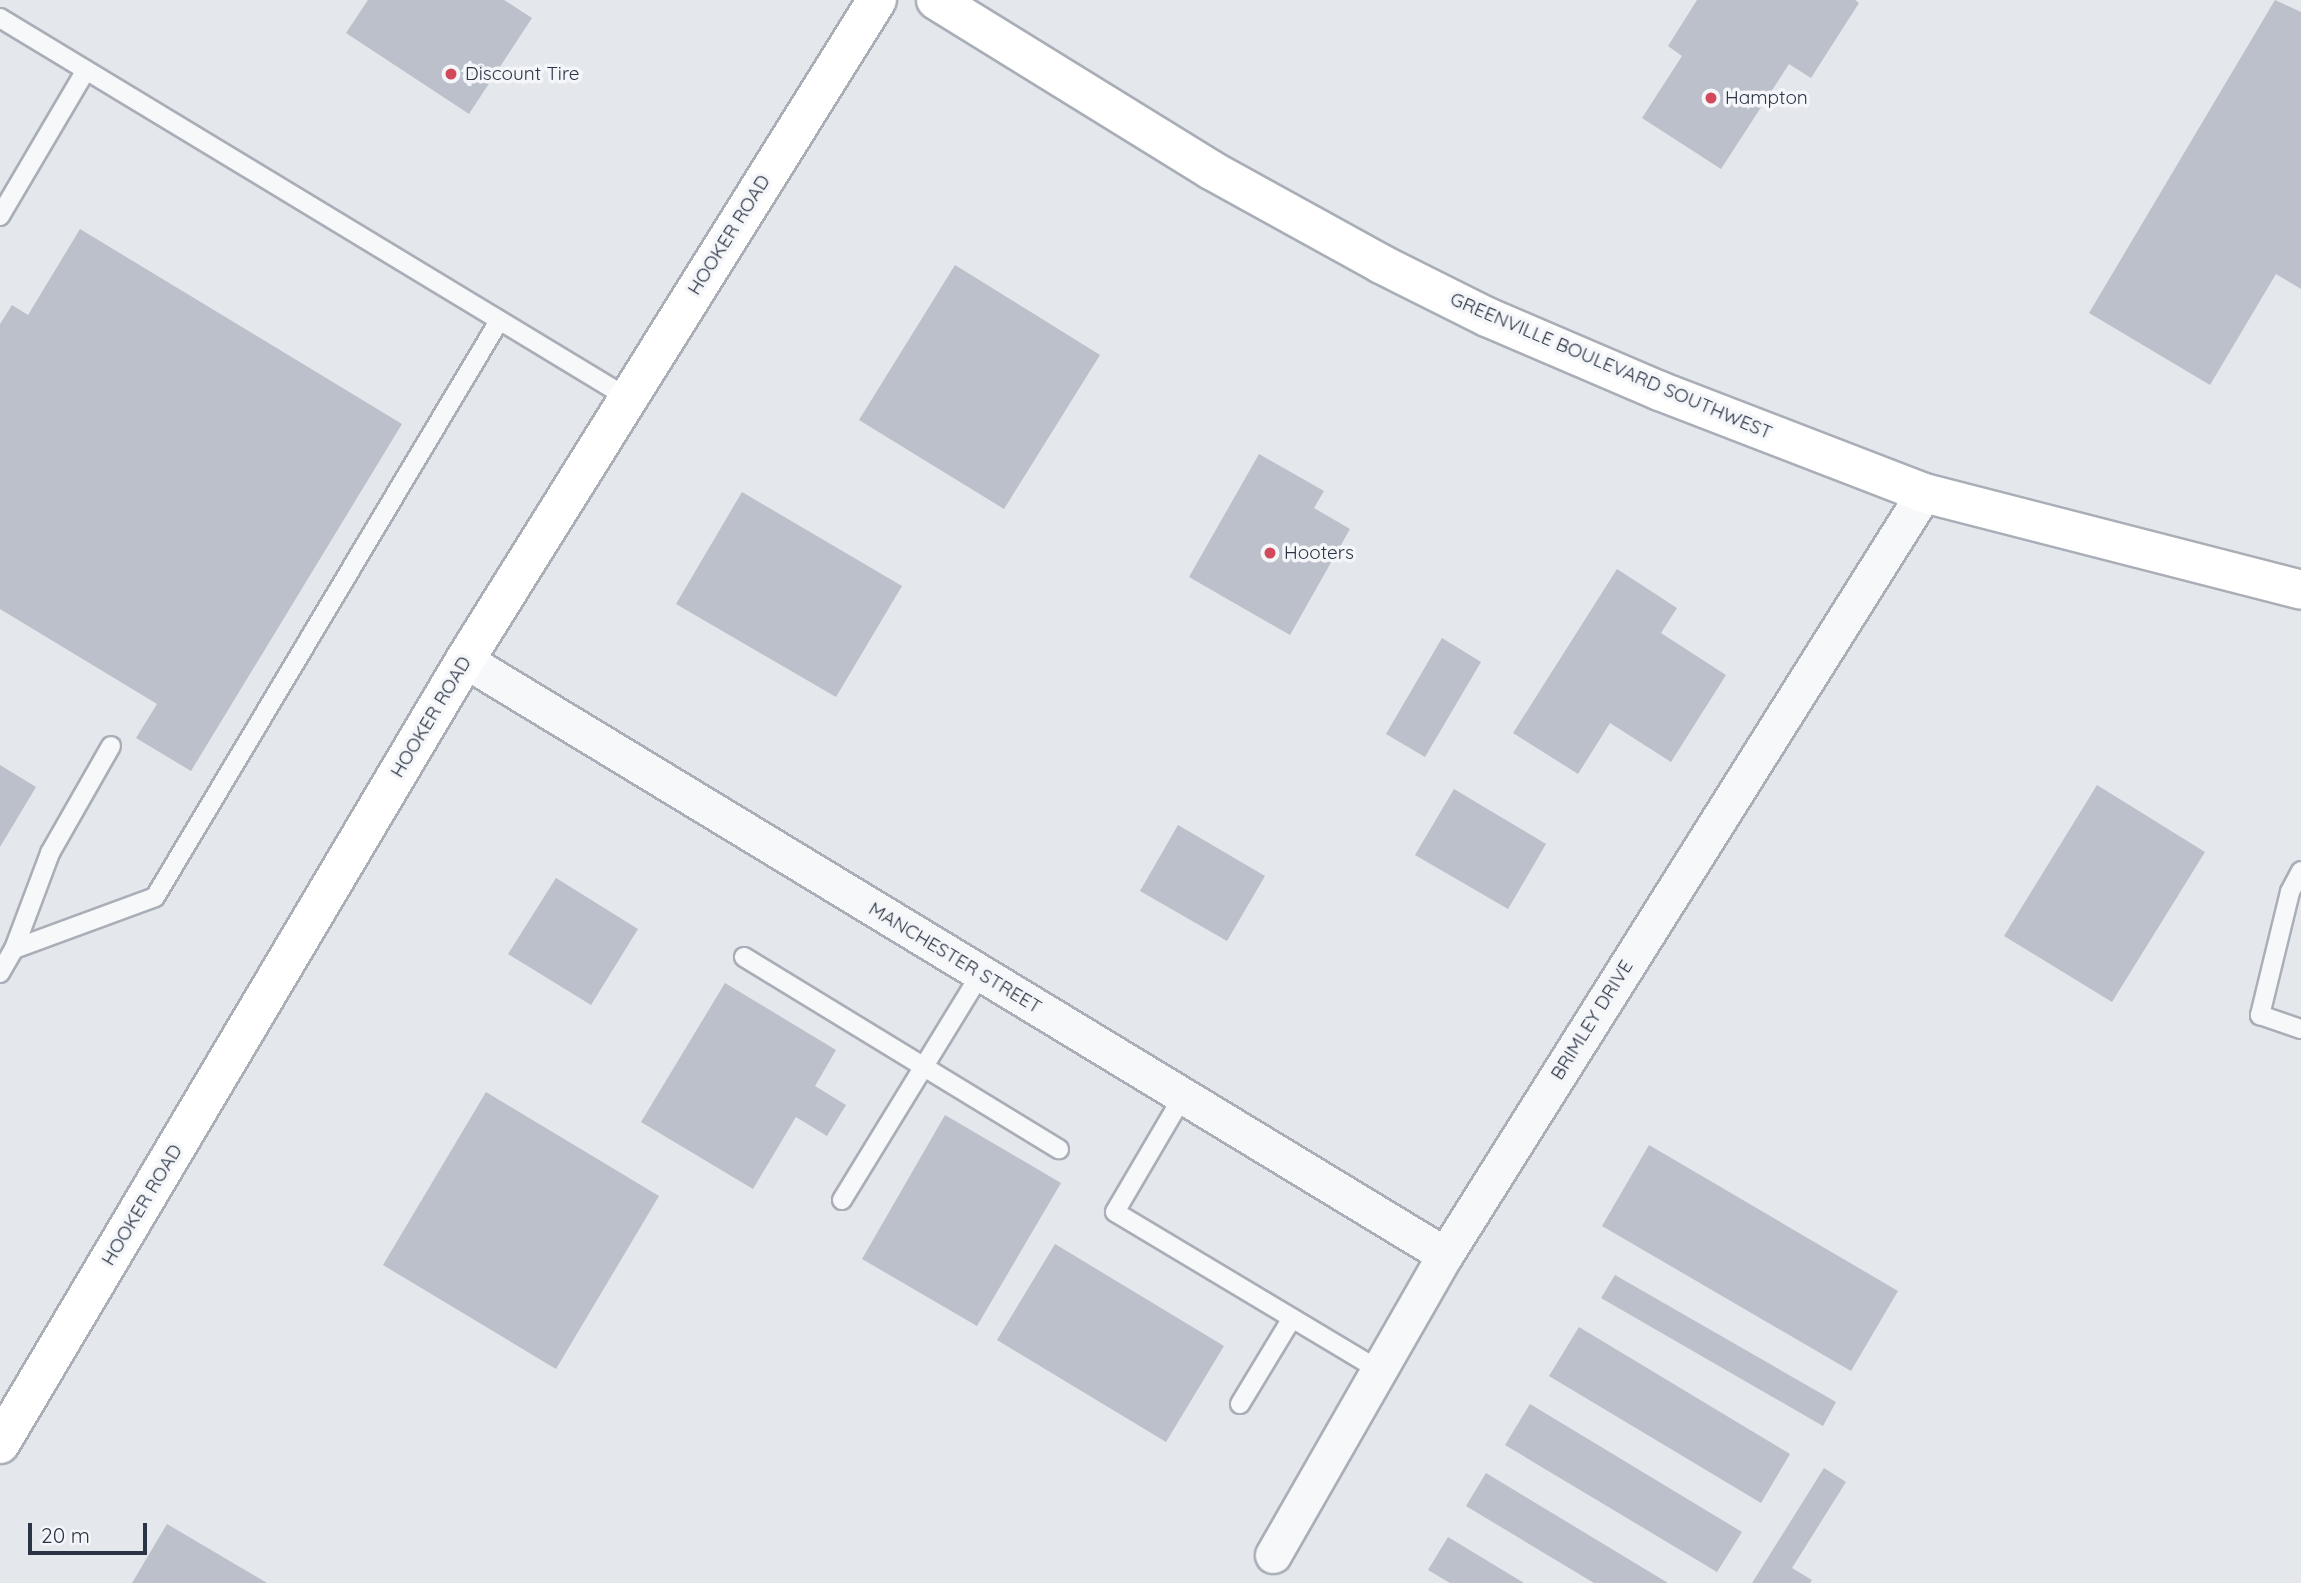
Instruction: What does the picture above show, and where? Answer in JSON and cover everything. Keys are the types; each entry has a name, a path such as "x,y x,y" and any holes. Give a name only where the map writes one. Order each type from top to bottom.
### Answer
{"main road":[{"name":"HOOKER ROAD","path":"0,1444 465,660 877,0"},
{"name":"GREENVILLE BOULEVARD SOUTHWEST","path":"936,0 1211,170 1356,250 1487,317 1660,391 1924,493 2301,590"}],"street":[{"name":"BRIMLEY DRIVE","path":"1273,1555 1445,1255 1924,493"},
{"name":"MANCHESTER STREET","path":"465,660 1445,1255"}],"lane":[{"path":"0,18 628,398"},
{"path":"0,216 86,70"},
{"path":"14,949 155,897 499,321"},
{"path":"0,973 14,949 50,853 111,746"},
{"path":"2301,871 2290,892 2260,1015 2301,1029"},
{"path":"744,957 1059,1149"},
{"path":"842,1200 981,973"},
{"path":"1183,1096 1115,1212 1379,1370"},
{"path":"1240,1404 1292,1318"}],"building":[{"name":"Discount Tire","path":"368,0 504,0 532,18 469,114 346,33"},
{"name":"Hampton","path":"1697,0 1855,0 1859,3 1811,78 1789,64 1721,169 1642,118 1682,56 1668,46"},
{"path":"2275,0 2301,12 2301,289 2276,274 2210,385 2089,313"},
{"path":"80,229 402,424 191,771 136,738 157,704 0,609 0,324 12,305 28,315"},
{"path":"955,265 1100,355 1004,509 859,420"},
{"name":"Hooters","path":"1259,454 1324,491 1314,508 1350,529 1290,635 1189,577"},
{"path":"742,492 902,586 836,697 676,604"},
{"path":"1617,569 1677,608 1661,633 1726,675 1671,762 1610,723 1578,774 1513,733"},
{"path":"1442,638 1481,662 1425,757 1386,734"},
{"path":"0,765 36,787 0,847"},
{"path":"2097,785 2205,852 2112,1002 2004,936"},
{"path":"1454,789 1546,844 1508,909 1415,855"},
{"path":"1178,825 1265,876 1227,941 1140,891"},
{"path":"556,878 638,929 591,1005 508,954"},
{"path":"725,983 836,1050 815,1086 846,1105 827,1136 796,1117 753,1189 641,1122"},
{"path":"486,1092 659,1196 556,1369 383,1265"},
{"path":"945,1115 1061,1183 977,1326 862,1259"},
{"path":"1649,1145 1898,1291 1851,1371 1602,1226"},
{"path":"1055,1244 1224,1346 1166,1442 997,1340"},
{"path":"1615,1275 1836,1402 1823,1426 1601,1298"},
{"path":"1579,1327 1790,1454 1761,1503 1549,1376"},
{"path":"1530,1404 1742,1532 1717,1572 1505,1445"},
{"path":"1824,1468 1846,1482 1792,1568 1812,1580 1810,1583 1752,1583"},
{"path":"1486,1473 1668,1583 1594,1583 1466,1506"},
{"path":"167,1524 267,1583 132,1583"},
{"path":"1448,1537 1524,1583 1450,1583 1428,1570"}],"place":[{"name":"Discount Tire","path":"451,74"},
{"name":"Hampton","path":"1711,98"},
{"name":"Hooters","path":"1270,553"}]}
